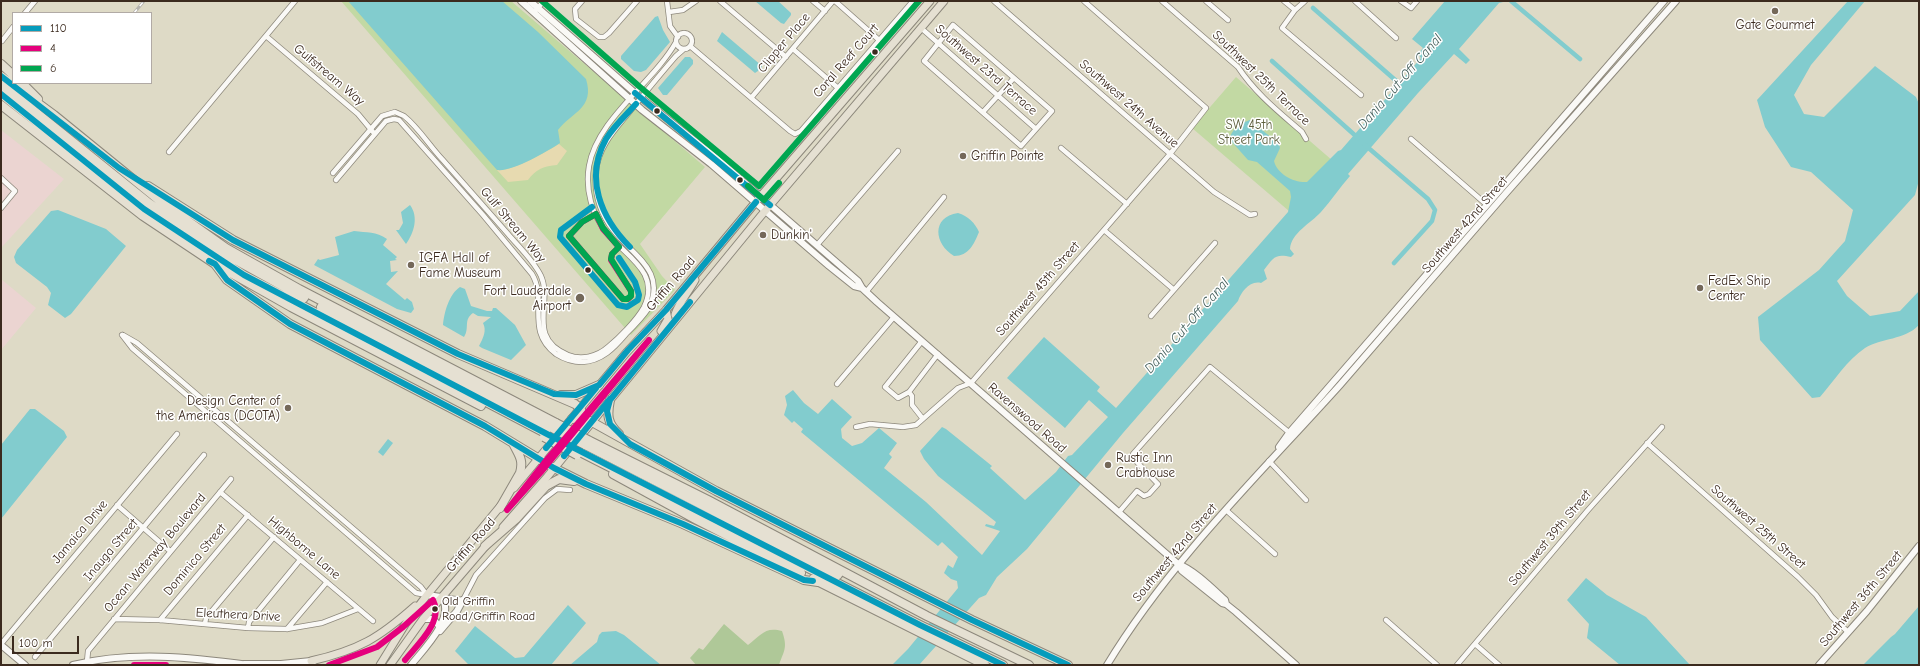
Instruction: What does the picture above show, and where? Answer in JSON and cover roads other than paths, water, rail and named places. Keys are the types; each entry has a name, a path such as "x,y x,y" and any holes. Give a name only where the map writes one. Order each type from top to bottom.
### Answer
{"highway":[{"path":"1,64 12,74"},
{"path":"1,76 54,116 161,202 226,248 550,431"},
{"path":"1,84 149,203 223,253 275,283 583,448 708,500 921,623"},
{"path":"23,84 54,116"},
{"path":"1,94 144,209 244,275 921,623 1018,665"},
{"path":"1,105 143,216 215,264 411,371 550,431"},
{"path":"119,168 233,240 458,354 554,394 581,407 588,420"},
{"path":"215,264 227,280 290,324 485,426 554,468 683,524 804,580 818,582"},
{"path":"554,394 576,396 599,385"},
{"path":"610,400 607,410 610,424 630,444"},
{"path":"572,419 588,420 716,491 972,620 1068,665"},
{"path":"580,436 588,420"},
{"path":"500,508 521,470 520,455 513,442"},
{"path":"583,448 697,520 818,582 921,623 955,639 1003,665"},
{"path":"485,546 516,519 546,486 552,482 566,479 580,480"},
{"path":"955,639 985,665"},
{"path":"955,639 1029,665"}],"main road":[{"name":"Griffin Road","path":"380,665 406,623 427,595 500,508 538,458 628,350 666,310 758,200 930,1"},
{"name":"Griffin Road","path":"588,420 610,400 770,205 944,1"},
{"path":"895,57 896,46 912,28 914,19"},
{"path":"860,98 861,90 885,62 886,53"},
{"path":"677,318 675,315 676,309 688,294 699,271"},
{"path":"652,348 654,340 668,319 666,310"},
{"name":"Griffin Road","path":"390,665 441,597 554,468 580,436"},
{"path":"312,663 373,640 387,630 427,595"}],"street":[{"path":"26,12 35,1"},
{"path":"169,152 295,1"},
{"path":"521,1 536,10 758,200"},
{"path":"530,1 536,10 630,100 758,200"},
{"path":"536,10 544,1"},
{"path":"582,1 575,9 576,19 595,35 604,37 636,1"},
{"path":"667,1 670,26 677,39 678,46 684,49"},
{"path":"669,12 683,10 696,1"},
{"path":"720,1 786,57"},
{"path":"813,1 824,11"},
{"path":"834,1 879,40"},
{"name":"Clipper Place","path":"751,98 834,1"},
{"name":"Coral Reef Court","path":"751,98 790,131 795,134 801,131 913,1"},
{"name":"Southwest 24th Avenue","path":"994,1 1219,196 1250,215 1255,214"},
{"name":"Southwest 45th Street","path":"856,428 870,424 904,427 916,425 958,388 971,383 1170,154 1206,108 1084,1"},
{"name":"Southwest 25th Terrace","path":"1162,1 1238,67 1263,98 1302,132 1306,139"},
{"path":"1206,1 1228,20"},
{"path":"1284,1 1294,10"},
{"path":"1305,1 1294,10 1282,28 1361,95"},
{"path":"1355,1 1396,38"},
{"path":"1401,1 1411,8 1417,1"},
{"name":"Southwest 42nd Street","path":"1107,665 1140,612 1178,564 1269,461 1416,287 1664,1"},
{"name":"Southwest 42nd Street","path":"1291,435 1414,300 1676,1"},
{"name":"Southwest 23rd Terrace","path":"921,28 938,43 998,95 1036,129 1052,111 953,25 938,43"},
{"path":"2,41 12,28"},
{"path":"636,104 638,96 677,39 683,34 689,35 692,40 690,46 684,49 638,96"},
{"name":"Gulfstream Way","path":"266,36 358,114 375,134"},
{"path":"938,43 924,61 1021,146 1036,129"},
{"path":"690,46 751,98"},
{"path":"793,49 838,88"},
{"path":"668,54 674,59"},
{"path":"659,66 664,71"},
{"path":"983,112 1014,78"},
{"name":"Gulf Stream Way","path":"333,173 382,116 389,112 400,114 407,118 515,242 538,272 545,290 542,313 543,327 550,341 566,354 587,357 603,351 615,340 642,311 647,294 647,283 643,271 603,228 592,206 588,189 589,166 596,144 606,127 630,100 638,96"},
{"name":"Gulf Stream Way","path":"336,180 375,134 390,119 399,120 536,280 539,294 537,322 546,344 559,356 568,360 590,361 604,356 620,341 645,313 652,296 652,282 648,268 642,259 618,237 608,222 599,204 596,188 597,162 603,147 612,132 636,104"},
{"path":"1412,139 1487,205"},
{"path":"1061,148 1127,204"},
{"path":"817,245 898,151"},
{"path":"1517,182 1521,166"},
{"path":"1,178 15,191 1,208"},
{"path":"864,290 944,197"},
{"name":"Ravenswood Road","path":"758,200 770,205 817,245 858,281 864,290 894,317 1119,512 1178,564 1182,570 1222,603 1226,604 1296,665"},
{"name":"Ravenswood Road","path":"758,200 765,212 854,286 864,290"},
{"path":"1104,230 1173,289"},
{"path":"1151,316 1173,289 1215,243"},
{"path":"1414,300 1413,295 1416,287"},
{"path":"837,384 894,317"},
{"path":"427,595 421,587 137,343 122,335 132,348 416,594 463,600"},
{"path":"922,341 885,387 898,398 909,392 938,354"},
{"path":"1119,512 1137,491 1144,496 1149,494 1158,484 1133,458 1133,454 1210,367 1291,435"},
{"path":"909,392 912,396 912,405 923,419"},
{"name":"Southwest 39th Street","path":"1457,665 1588,510 1662,427"},
{"name":"Jamaica Drive","path":"1,644 177,434"},
{"name":"Southwest 25th Street","path":"1648,443 1713,504 1798,577 1816,595 1832,617 1848,632"},
{"name":"Inauga Street","path":"35,658 204,456"},
{"path":"1269,461 1306,500"},
{"name":"Ocean Waterway Boulevard","path":"87,662 88,651 231,479"},
{"path":"434,636 454,615 470,584 480,570 548,495 558,489 570,490"},
{"name":"Highborne Lane","path":"220,492 373,621"},
{"path":"117,505 170,551"},
{"path":"1226,510 1275,554"},
{"name":"Dominica Street","path":"160,620 248,515"},
{"path":"205,624 206,618 274,538"},
{"name":"Southwest 36th Street","path":"1819,665 1919,546"},
{"path":"248,628 249,622 300,560"},
{"path":"287,629 327,582"},
{"path":"411,665 440,627 445,606 441,597"},
{"name":"Eleuthera Drive","path":"114,619 160,620 248,628 287,629 322,623 358,609"},
{"path":"423,619 434,619 440,627"},
{"path":"1386,620 1436,665"},
{"path":"1,644 24,665"},
{"path":"1475,644 1499,665"},
{"path":"73,665 124,656 156,656 248,665"},
{"path":"241,664 312,663"}],"water":[{"path":"348,1 502,1 538,32 586,79 588,89 585,103 581,109 558,130 560,143 520,165 504,170 497,170"},
{"path":"755,1 778,1 791,13 791,15 784,24 781,23"},
{"path":"1445,1 1507,1 1499,3 1459,49 1470,60 1466,64 1454,54 1418,93 1348,174 1350,176 1325,208 1294,238 1290,249 1294,254 1291,257 1278,256 1275,258 1264,270 1267,279 1261,283 1253,283 1246,288 1238,301 1123,433 1027,549 997,577 986,595 979,598 919,665 892,665 908,649 958,588 957,581 951,579 944,573 948,565 953,568 958,557 942,542 938,546 801,432 803,429 794,421 792,423 784,415 787,405 785,396 793,390 804,403 818,414 832,399 852,417 841,429 842,438 852,446 862,443 879,428 897,443 889,454 892,457 884,468 926,502 982,555 1000,531 985,526 986,524 994,526 996,522 938,476 924,459 920,451 942,427 992,466 990,468 1025,500 1056,472 1068,456 1072,455 1108,417 1089,400 1065,428 1007,378 1044,337 1100,387 1097,391 1116,408 1288,212 1291,197 1290,191 1257,162 1248,160 1232,142 1230,137 1236,128 1250,120 1279,144 1280,148 1274,161 1282,174 1297,181 1307,182 1338,151 1341,150 1421,58 1418,54 1423,48 1412,39"},
{"path":"1848,1 1865,1 1811,65 1794,95 1804,114 1824,117 1875,66 1916,97 1919,104 1919,180 1915,195 1837,281 1847,296 1870,316 1900,311 1919,291 1919,325 1907,334 1878,342 1865,348 1858,353 1820,397 1812,398 1760,340 1758,317 1819,270 1845,241 1853,210 1811,172 1791,167 1765,127 1757,100"},
{"path":"658,16 663,30 670,42 646,70 641,72 634,71 621,59 621,56 655,17"},
{"path":"722,32 762,66 761,69 755,73 717,41"},
{"path":"685,57 690,57 693,60 693,64 667,95 663,95 658,88"},
{"path":"410,205 413,210 415,220 413,230 406,244 396,230 399,230 403,223 401,212"},
{"path":"58,210 106,229 126,246 71,314 65,318 48,305 51,293 47,287 16,263 14,257 17,250 51,211"},
{"path":"958,213 971,220 979,232 973,245 967,252 954,256 942,245 938,232 943,220"},
{"path":"354,231 375,233 387,239 383,245 397,257 395,259 397,260 390,261 391,272 398,271 386,284 405,300 407,298 412,302 414,309 411,313 397,309 314,265 318,259 320,260 339,255 335,237"},
{"path":"460,287 465,289 471,306 487,311 492,311 493,308 496,308 515,325 526,345 511,360 479,346 485,332 483,323 491,317 478,316 473,313 468,318 467,330 464,337 443,325 450,299"},
{"path":"30,409 35,409 64,431 67,437 1,519 1,445"},
{"path":"388,439 393,443 383,456 378,452"},
{"path":"1586,578 1607,595 1646,617 1690,665 1620,665 1587,638 1589,624 1567,600"},
{"path":"568,605 586,623 551,665 469,665 455,651 475,626 515,658 524,657"},
{"path":"1919,606 1919,665 1863,665 1895,634"},
{"path":"616,631 624,635 661,665 570,665 597,642 599,635 602,632"}],"waterway":[{"path":"1511,1 1580,59"},
{"name":"Dania Cut-Off Canal","path":"1313,8 1402,86"},
{"path":"1272,61 1358,138"},
{"path":"1365,145 1428,199 1435,210 1432,221 1394,263"}],"railway":[{"path":"135,12 144,1"}],"place":[{"name":"Gate Gourmet","path":"1775,11"},
{"name":"Griffin Pointe","path":"963,156"},
{"name":"Dunkin'","path":"763,235"},
{"name":"IGFA Hall of Fame Museum","path":"411,265"},
{"name":"FedEx Ship Center","path":"1700,288"},
{"name":"Fort Lauderdale Airport","path":"580,298"},
{"name":"Design Center of the Americas (DCOTA)","path":"288,408"},
{"name":"Rustic Inn Crabhouse","path":"1108,465"},
{"name":"Old Griffin Road/Griffin Road","path":"435,609"}],"park label":[{"name":"SW 45th Street Park","path":"1249,132"}]}
